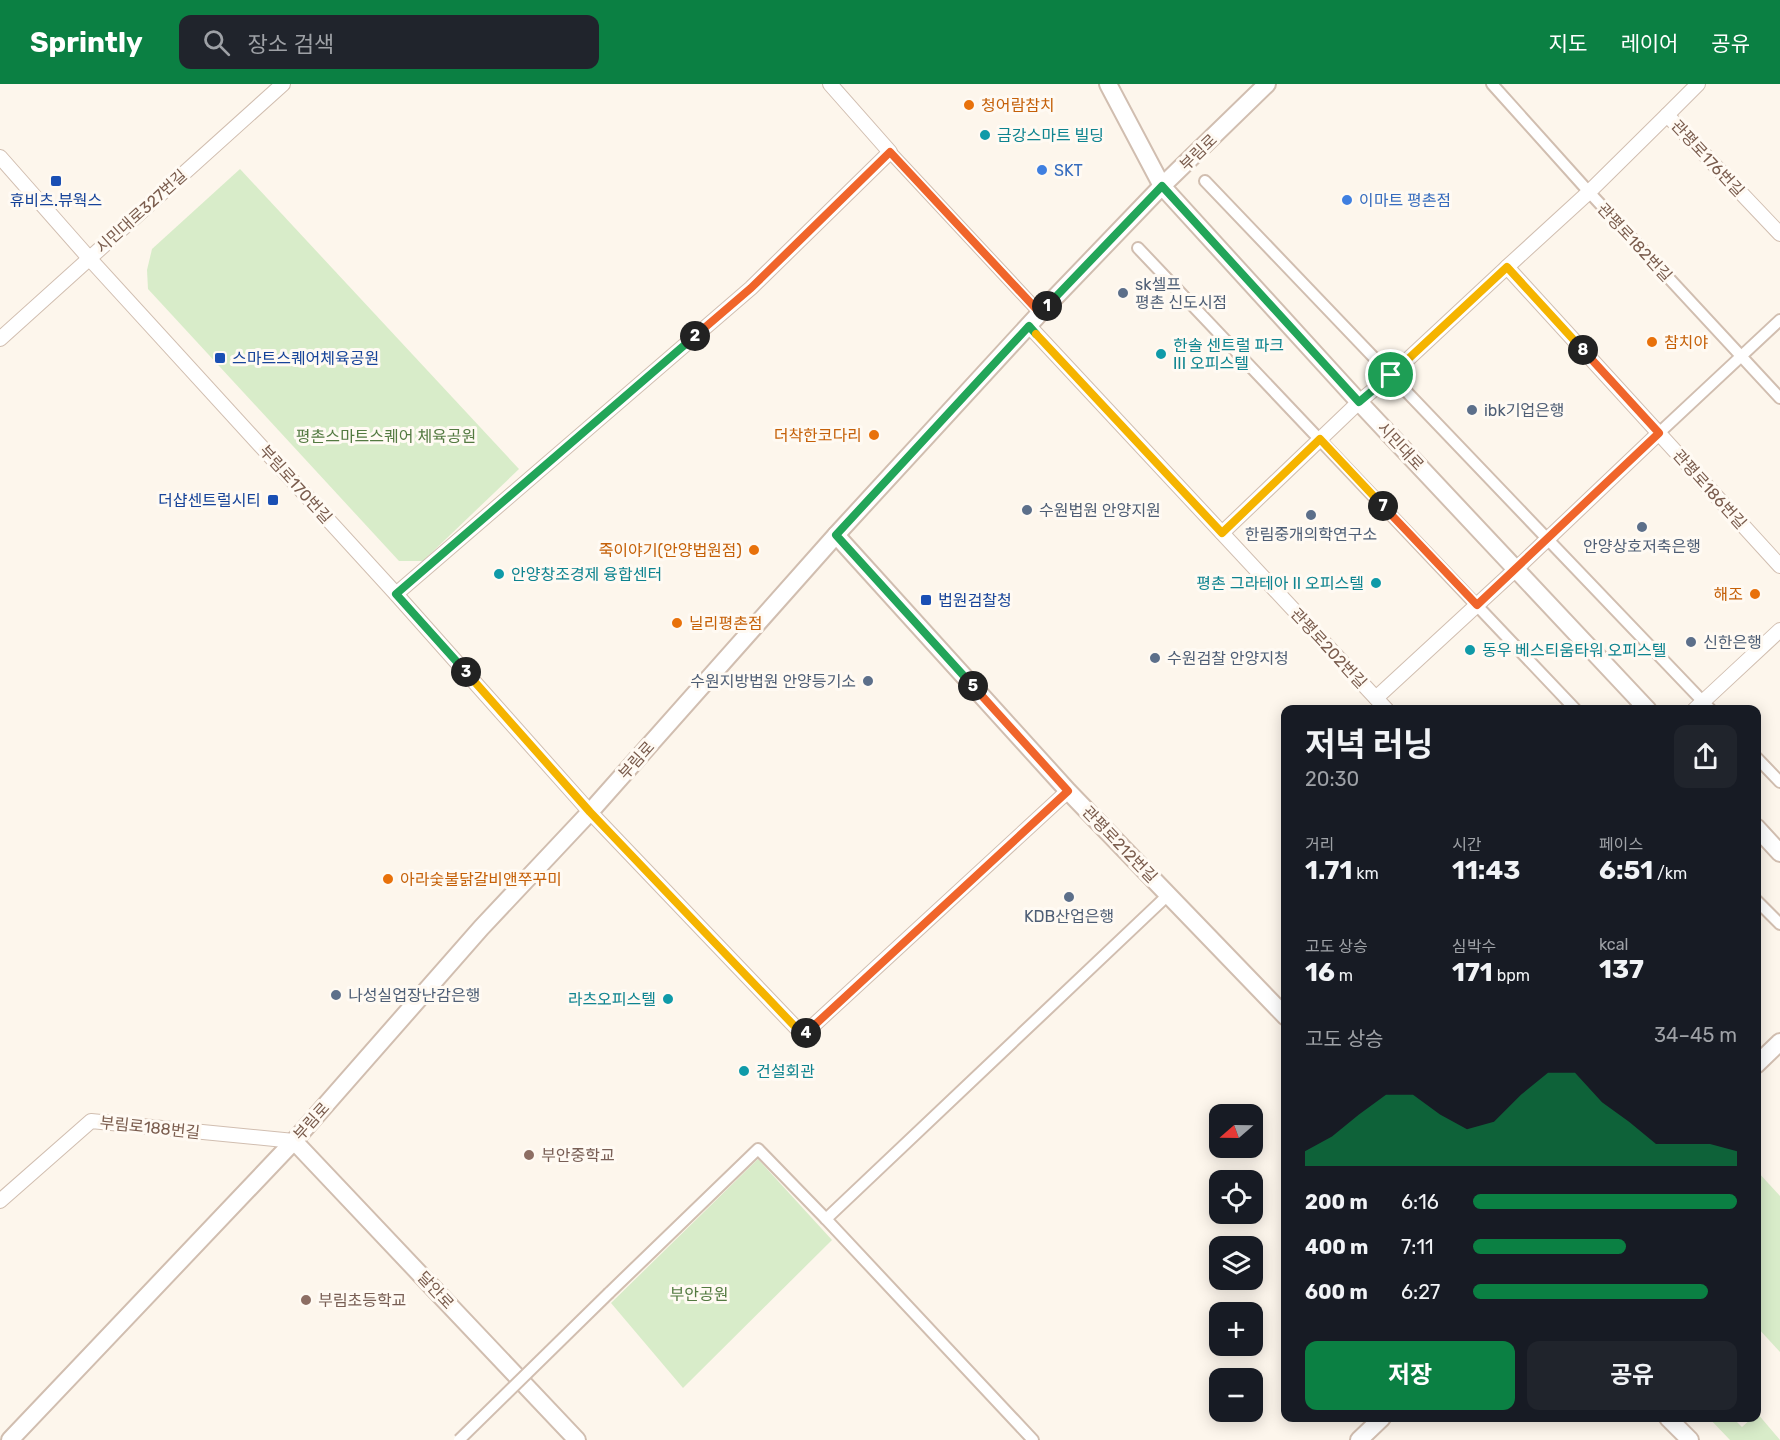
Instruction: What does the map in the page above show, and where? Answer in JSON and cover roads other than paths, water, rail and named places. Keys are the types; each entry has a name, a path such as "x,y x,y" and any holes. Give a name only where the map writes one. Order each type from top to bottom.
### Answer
{"street":[{"name":"시민대로327번길","path":"0,339 283,84"},
{"path":"830,84 1040,313"},
{"name":"시민대로","path":"1108,84 1162,186 1359,402 1643,705"},
{"name":"부림로","path":"10,1440 72,1372 294,1141 482,928 590,812 836,535 1040,313 1162,186 1267,84"},
{"name":"관평로182번길","path":"1492,84 1780,398"},
{"name":"관평로176번길","path":"1698,84 1667,115 1780,234"},
{"path":"1222,533 1359,402 1589,192 1667,115"},
{"path":"396,594 751,288 890,152"},
{"name":"부림로170번길","path":"0,157 590,812 803,1035 1068,791"},
{"path":"1205,181 1548,539 1701,705"},
{"path":"1138,248 1571,705"},
{"name":"관평로186번길","path":"1507,267 1780,566"},
{"path":"1376,698 1516,570 1780,320"},
{"name":"관평로202번길","path":"1029,326 1382,705"},
{"name":"관평로212번길","path":"836,535 1068,791 1281,1012"},
{"path":"1705,705 1780,630"},
{"path":"1761,762 1780,782"},
{"path":"1761,832 1780,853"},
{"path":"826,1220 1169,894"},
{"path":"1761,905 1780,924"},
{"path":"1761,1060 1780,1042"},
{"name":"부림로188번길","path":"0,1201 91,1121 294,1141"},
{"name":"달안로","path":"294,1141 577,1440"},
{"path":"459,1440 758,1149 1033,1440"},
{"path":"1359,1440 1378,1422"},
{"path":"1672,1422 1690,1440"}],"place":[{"name":"청어람참치","path":"969,105"},
{"name":"금강스마트 빌딩","path":"985,135"},
{"name":"SKT","path":"1042,170"},
{"name":"휴비츠.뷰웍스","path":"56,181"},
{"name":"이마트 평촌점","path":"1347,200"},
{"name":"sk셀프 평촌 신도시점","path":"1123,293"},
{"name":"참치야","path":"1652,342"},
{"name":"한솔 센트럴 파크 III 오피스텔","path":"1161,354"},
{"name":"스마트스퀘어체육공원","path":"220,358"},
{"name":"ibk기업은행","path":"1472,410"},
{"name":"더착한코다리","path":"874,435"},
{"name":"더샵센트럴시티","path":"273,500"},
{"name":"수원법원 안양지원","path":"1027,510"},
{"name":"한림중개의학연구소","path":"1311,515"},
{"name":"안양상호저축은행","path":"1642,527"},
{"name":"죽이야기(안양법원점)","path":"754,550"},
{"name":"안양창조경제 융합센터","path":"499,574"},
{"name":"평촌 그라테아 II 오피스텔","path":"1376,583"},
{"name":"해조","path":"1755,594"},
{"name":"법원검찰청","path":"926,600"},
{"name":"닐리평촌점","path":"677,623"},
{"name":"신한은행","path":"1691,642"},
{"name":"동우 베스티움타워 오피스텔","path":"1470,650"},
{"name":"수원검찰 안양지청","path":"1155,658"},
{"name":"수원지방법원 안양등기소","path":"868,681"},
{"name":"아라숯불닭갈비앤쭈꾸미","path":"388,879"},
{"name":"KDB산업은행","path":"1069,897"},
{"name":"나성실업장난감은행","path":"336,995"},
{"name":"라츠오피스텔","path":"668,999"},
{"name":"건설회관","path":"744,1071"},
{"name":"부안중학교","path":"529,1155"},
{"name":"부림초등학교","path":"306,1300"}],"park label":[{"name":"평촌스마트스퀘어 체육공원","path":"386,436"},
{"name":"부안공원","path":"699,1294"}]}
